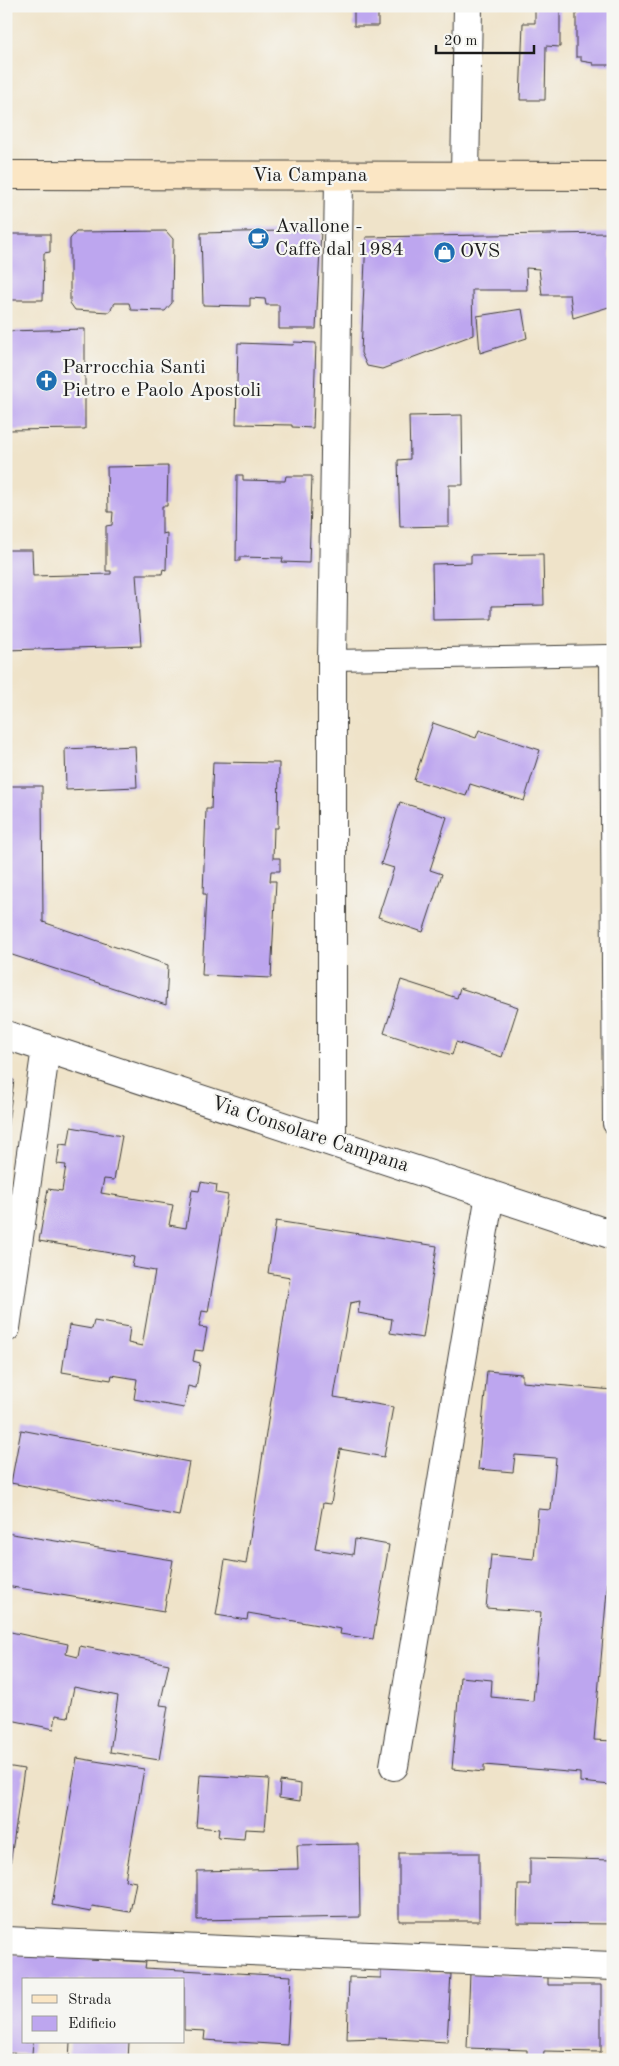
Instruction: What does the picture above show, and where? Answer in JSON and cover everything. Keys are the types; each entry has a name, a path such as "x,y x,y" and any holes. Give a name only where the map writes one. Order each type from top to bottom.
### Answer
{"main road":[{"name":"Via Campana","path":"6,175 613,176"}],"street":[{"path":"465,175 468,6"},
{"path":"332,1142 332,660 338,176"},
{"name":"Via Consolare Campana","path":"6,1035 613,1235"},
{"path":"6,1328 46,1048"},
{"path":"394,1766 490,1194"},
{"path":"6,1941 613,1966"}],"lane":[{"path":"332,660 610,656 613,1124"}],"building":[{"path":"354,6 378,6 378,26 354,26"},
{"path":"535,6 560,6 560,47 546,46 545,100 520,100 523,23 535,23"},
{"path":"578,6 613,6 613,65 593,65 593,63 581,61 581,57 576,57 576,11 578,11"},
{"path":"321,230 316,329 279,329 279,305 266,305 265,299 250,298 250,306 203,305 201,233"},
{"path":"166,231 173,239 172,303 165,311 131,310 129,303 115,303 109,312 75,310 70,303 70,239 76,232"},
{"path":"610,233 612,306 573,318 570,295 542,295 539,269 526,268 527,290 472,290 473,335 382,369 367,366 361,353 366,237"},
{"path":"6,234 50,234 50,252 44,253 43,300 6,300"},
{"path":"522,309 527,338 480,353 477,316"},
{"name":"Parrocchia Santi Pietro e Paolo Apostoli","path":"85,329 85,429 6,430 6,331"},
{"path":"294,342 316,343 313,428 292,427 292,425 236,424 238,343 293,345"},
{"path":"462,415 463,485 449,485 449,526 400,527 398,460 410,459 409,416"},
{"path":"168,466 167,506 162,506 162,534 167,533 166,570 163,569 162,574 136,574 141,646 6,650 6,550 32,550 33,576 111,574 111,571 106,571 106,526 112,525 113,512 108,512 107,467"},
{"path":"237,475 243,475 243,480 285,481 286,476 312,476 309,563 282,562 283,558 240,557 240,561 236,561"},
{"path":"543,554 544,605 492,606 492,619 433,620 432,564 471,563 471,555"},
{"path":"433,723 476,738 479,730 540,750 524,801 470,784 466,796 414,780"},
{"path":"135,746 137,787 66,790 65,749"},
{"path":"213,762 279,763 278,828 274,828 273,858 280,858 280,871 271,871 270,881 276,881 271,978 202,975 206,894 203,894 206,809 211,809"},
{"path":"9,786 42,786 43,922 168,965 166,1005 6,953 6,828 8,828 9,853"},
{"path":"400,802 447,817 430,870 442,874 423,932 378,917 394,868 381,864"},
{"path":"401,980 457,998 460,988 518,1007 502,1057 456,1042 452,1055 384,1033"},
{"path":"6,1079 14,1080 7,1130 6,1130"},
{"path":"71,1127 122,1136 114,1180 104,1179 101,1193 173,1205 169,1225 186,1228 192,1190 199,1191 201,1182 217,1185 216,1193 228,1195 208,1312 202,1311 199,1327 207,1328 203,1351 195,1350 193,1361 200,1363 196,1388 188,1386 184,1408 134,1399 137,1379 112,1375 111,1380 62,1372 69,1325 92,1329 94,1321 130,1327 128,1343 142,1346 155,1271 132,1267 134,1257 39,1241 48,1189 62,1191 66,1165 57,1164 60,1144 68,1145"},
{"path":"276,1221 437,1246 423,1338 390,1333 392,1319 358,1313 360,1301 350,1303 334,1397 393,1407 384,1457 340,1449 331,1504 323,1503 315,1549 353,1555 355,1539 389,1545 373,1639 340,1634 341,1629 248,1613 247,1620 216,1615 225,1560 246,1564 290,1277 268,1273"},
{"path":"487,1371 522,1374 522,1382 613,1390 613,1522 594,1740 613,1741 611,1785 580,1782 580,1773 484,1765 484,1772 452,1769 460,1677 492,1680 491,1697 533,1701 541,1612 486,1608 491,1555 534,1559 538,1509 551,1510 556,1458 515,1455 513,1472 478,1469"},
{"path":"21,1430 189,1462 179,1516 11,1483"},
{"path":"6,1533 173,1560 164,1612 6,1586"},
{"path":"6,1631 68,1644 66,1654 78,1657 80,1646 169,1664 160,1705 168,1706 159,1760 110,1752 118,1696 74,1687 68,1717 56,1715 54,1729 6,1719"},
{"path":"77,1758 144,1769 125,1880 136,1882 130,1912 92,1906 91,1912 52,1905"},
{"path":"6,1766 24,1769 7,1886 6,1885"},
{"path":"200,1775 269,1779 265,1830 245,1829 244,1839 218,1837 219,1829 196,1827"},
{"path":"280,1781 301,1784 300,1801 279,1798"},
{"path":"359,1844 360,1917 197,1920 197,1871 298,1869 297,1845"},
{"path":"399,1853 479,1853 479,1921 399,1921"},
{"path":"530,1858 613,1860 613,1924 517,1923 518,1885 530,1885"},
{"path":"6,1954 146,1962 145,1968 291,1976 287,2045 204,2040 205,2031 185,2030 185,1978 22,1978 22,2044 33,2044 32,2054 6,2053"},
{"path":"381,1970 451,1974 447,2042 378,2038 347,2039 349,1977 381,1978"},
{"path":"470,1973 548,1976 548,1985 601,1985 601,2052 544,2051 543,2060 527,2060 527,2050 467,2048"},
{"path":"70,2044 129,2044 128,2060 69,2060"}],"place":[{"name":"Avallone - Caffè dal 1984","path":"259,238"},
{"name":"OVS","path":"444,252"},
{"name":"Parrocchia Santi Pietro e Paolo Apostoli","path":"46,380"}]}
